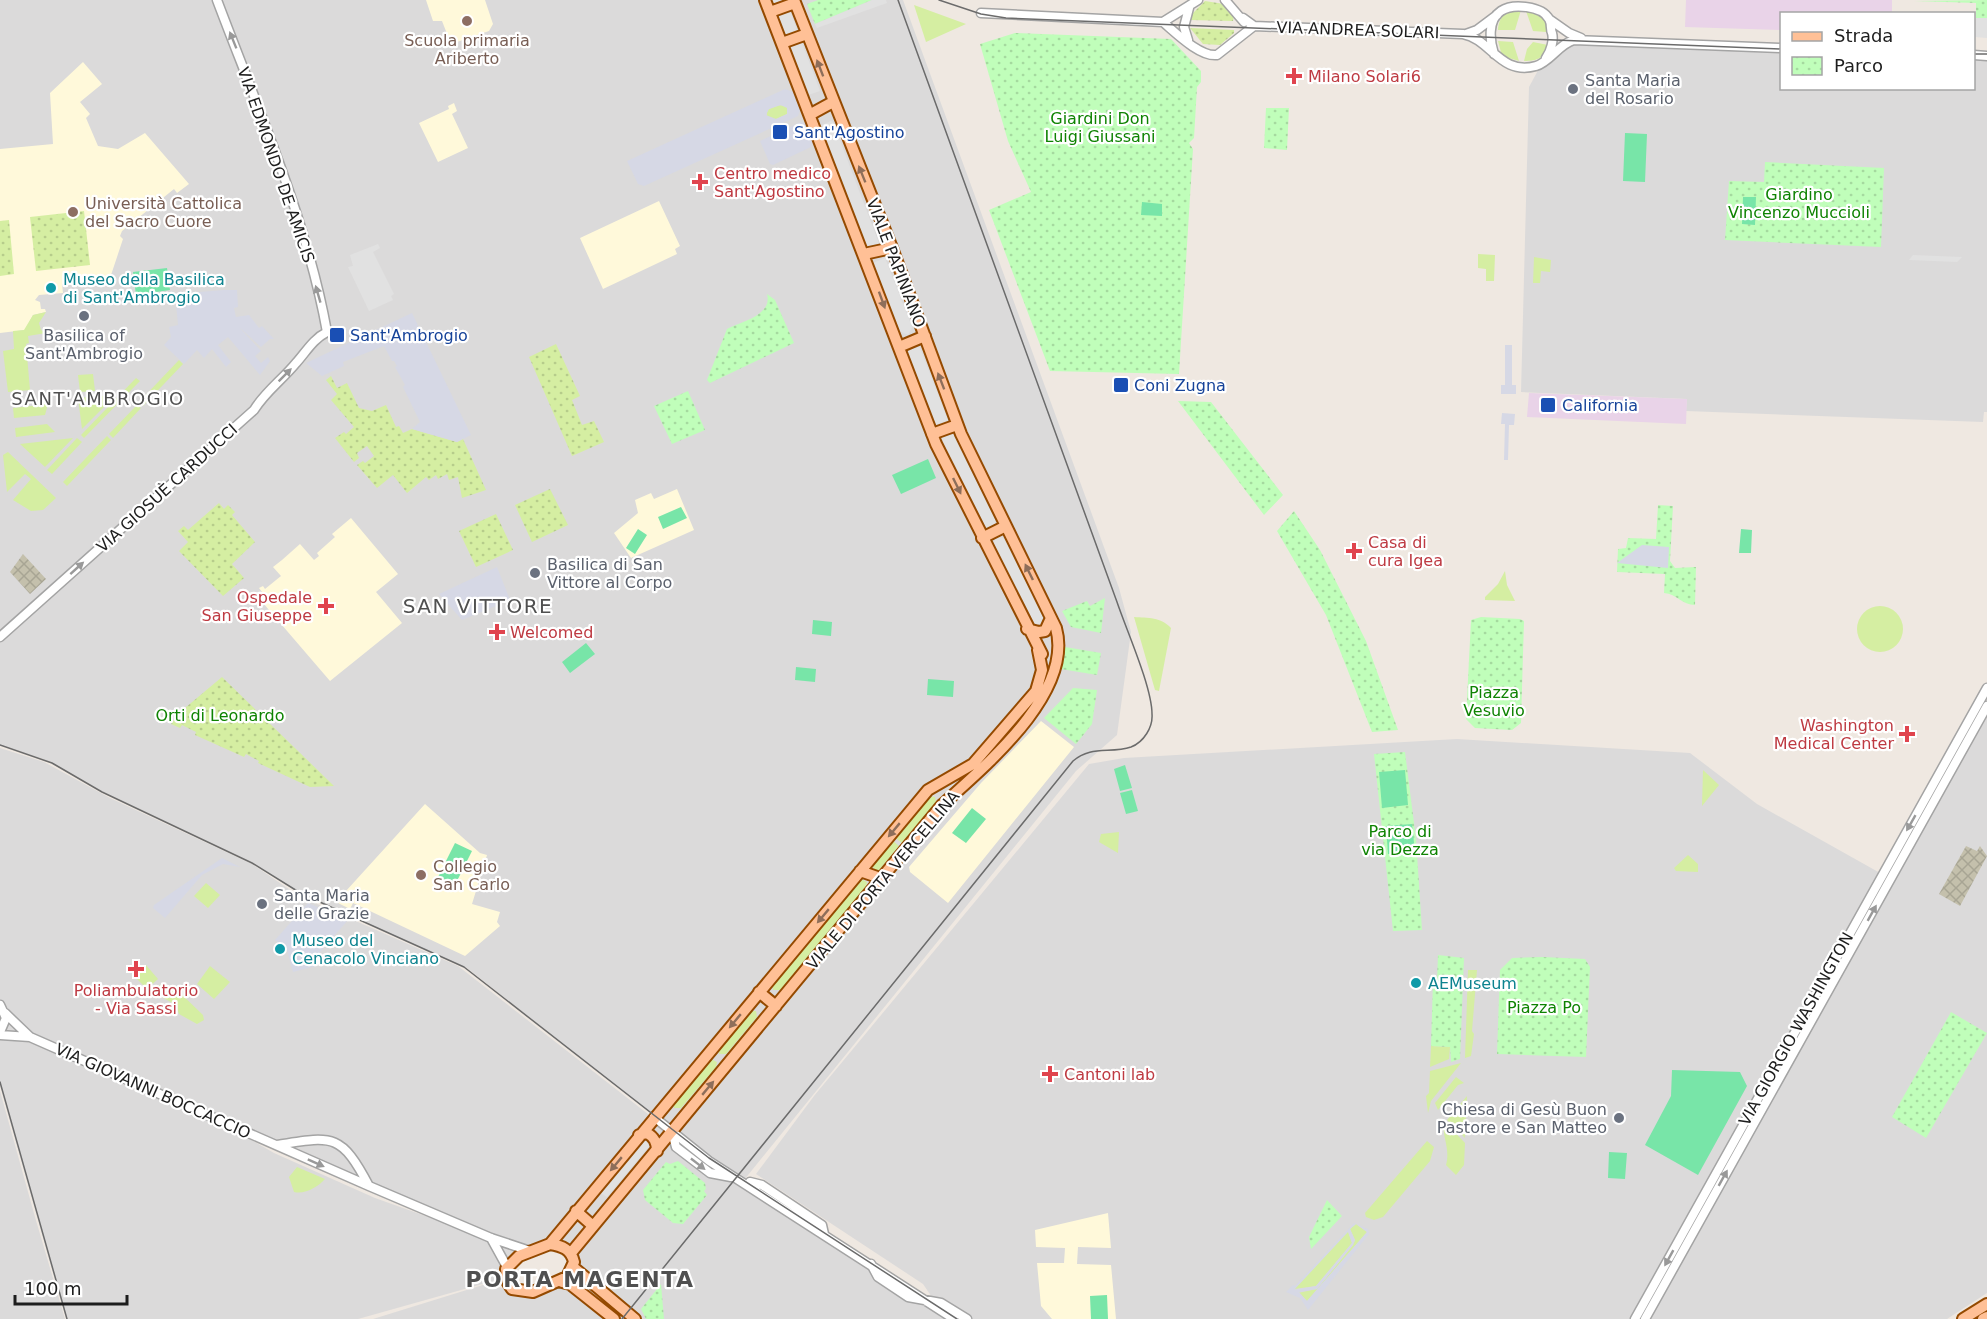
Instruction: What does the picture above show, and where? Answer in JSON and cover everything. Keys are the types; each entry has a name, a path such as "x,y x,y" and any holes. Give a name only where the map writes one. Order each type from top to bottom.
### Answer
{"main road":[{"name":"VIALE PAPINIANO","path":"765,0 933,434 1038,650"},
{"name":"VIALE PAPINIANO","path":"795,1 892,248 957,425 1051,618 1059,639"},
{"path":"770,12 795,1"},
{"path":"782,43 807,34"},
{"path":"811,114 833,102"},
{"path":"864,254 892,248"},
{"path":"899,347 925,336"},
{"path":"933,434 957,425"},
{"path":"982,538 1006,526"},
{"path":"1027,629 1039,633 1045,631 1051,618"},
{"path":"1054,668 1038,650 1059,639"},
{"name":"VIALE DI PORTA VERCELLINA","path":"571,1253 942,805 992,758 1041,700 1051,684 1059,639"},
{"name":"VIALE DI PORTA VERCELLINA","path":"550,1245 639,1135 928,790 978,759 1036,691 1042,675 1038,650"},
{"path":"928,790 937,792 942,805"},
{"path":"860,871 883,879"},
{"path":"759,992 776,1006"},
{"path":"710,1051 728,1064"},
{"path":"670,1098 675,1110 688,1112"},
{"path":"639,1135 647,1133 651,1135 656,1142 657,1151"},
{"path":"576,1211 593,1226"},
{"path":"614,1319 570,1284 562,1282 533,1292 520,1292 512,1289 508,1282 507,1267 530,1251 550,1245 565,1248 571,1253 573,1267 629,1317"},
{"path":"562,1282 573,1267"},
{"path":"1964,1319 1987,1304"},
{"path":"1983,1319 1987,1317"}],"street":[{"name":"VIA EDMONDO DE AMICIS","path":"217,0 262,114 301,233 327,332"},
{"path":"981,13 1163,22 1189,8 1198,0"},
{"name":"VIA ANDREA SOLARI","path":"1225,0 1254,26 1462,34"},
{"path":"1188,40 1184,27 1189,8"},
{"path":"1462,34 1473,32 1508,9 1530,8 1539,10 1569,33 1587,39"},
{"path":"1495,55 1489,36 1497,15"},
{"path":"1239,36 1244,26 1243,18"},
{"path":"1546,59 1554,40 1549,19"},
{"name":"VIA ANDREA SOLARI","path":"1163,22 1188,40 1199,52 1211,56 1217,55 1254,26"},
{"path":"1462,34 1476,38 1503,63 1511,65 1534,66 1568,42 1587,39 1780,48"},
{"path":"1975,54 1987,56"},
{"name":"VIA GIOSUÈ CARDUCCI","path":"0,637 254,410 260,400 296,364 313,342 327,332"},
{"name":"VIA GIORGIO WASHINGTON","path":"1645,1319 1655,1293 1987,690"},
{"name":"VIA GIORGIO WASHINGTON","path":"1691,1227 1987,706"},
{"name":"VIA GIORGIO WASHINGTON","path":"1959,740 1959,755"},
{"name":"VIA GIOVANNI BOCCACCIO","path":"0,1005 5,1013 30,1037"},
{"path":"0,1033 5,1013"},
{"name":"VIA GIOVANNI BOCCACCIO","path":"0,1033 30,1037 369,1186"},
{"path":"654,1118 704,1157 954,1319"},
{"path":"276,1145 319,1139 333,1142 353,1156 369,1186 490,1238 530,1251"},
{"path":"490,1238 507,1267"},
{"name":"VIA GIORGIO WASHINGTON","path":"1635,1319 1655,1293"},
{"path":"927,1300 941,1303 967,1319"}],"shaded area":[{"path":"0,0 903,0 1119,588 1131,632 1117,735 1076,771 744,1180 710,1160 467,968 299,893 253,863 101,791 43,759 0,745"},
{"name":"Scuola primaria Ariberto","path":"426,0 485,0 493,24 489,31 451,44 442,21 433,21"},
{"path":"772,0 786,0 820,91 808,95"},
{"path":"872,0 886,0 887,3 817,28 815,24"},
{"path":"1686,0 1892,0 1892,12 1780,12 1780,30 1685,27"},
{"path":"1976,18 1987,18 1987,38 1975,37"},
{"path":"1555,39 1780,48 1780,90 1975,90 1975,56 1987,56 1987,412 1984,412 1983,422 1686,411 1687,399 1521,392 1529,87"},
{"name":"Università Cattolica del Sacro Cuore","path":"83,62 102,84 80,102 90,114 86,118 98,146 118,149 145,133 189,184 177,193 174,189 122,231 120,236 123,239 110,278 62,284 63,293 39,295 35,300 40,302 41,309 45,309 46,312 33,315 25,330 0,333 0,149 53,144 50,93"},
{"path":"785,89 793,92 800,110 798,116 644,186 638,184 627,161","holes":["781,105 787,108 787,114 776,119 766,115 769,109"]},
{"path":"454,103 457,111 452,114 468,148 438,162 419,123 449,109 448,106"},
{"path":"831,121 880,246 868,250 820,126"},
{"path":"801,122 806,124 813,143 811,147 773,165 770,164 760,141"},
{"path":"659,201 680,246 675,249 677,254 603,289 580,238"},
{"path":"378,244 380,248 373,252 394,294 391,296 393,300 369,311 348,267 353,266 350,255"},
{"path":"1913,255 1962,257 1957,262 1909,260"},
{"path":"885,258 912,327 908,335 899,331 873,263"},
{"path":"237,290 238,307 234,308 236,317 249,315 259,328 262,326 274,339 270,339 261,347 239,327 261,351 255,356 261,363 268,357 270,361 260,375 228,337 218,345 231,362 226,367 212,349 204,358 197,350 184,364 164,345 171,337 169,327 178,325 175,294"},
{"path":"412,313 471,435 457,442 412,429 420,422 403,387 405,385 395,367 397,366 384,346 343,362 344,366 322,376 306,363"},
{"path":"916,344 920,348 948,420 935,425 907,349"},
{"path":"1505,345 1512,345 1512,385 1516,385 1516,394 1501,394 1501,385 1505,385"},
{"path":"1529,393 1687,399 1686,424 1527,417"},
{"path":"1502,413 1515,414 1514,425 1509,425 1508,460 1504,460 1505,424 1501,424"},
{"path":"952,432 995,519 995,525 990,529 983,525 940,437"},
{"path":"677,489 694,530 631,558 614,533 638,513 635,500 651,493 654,499"},
{"name":"Ospedale San Giuseppe","path":"351,518 398,574 376,592 402,623 330,681 257,596 262,592 259,588 263,586 265,589 281,576 273,567 300,544 314,560 319,556 317,553 335,537 332,534"},
{"path":"996,536 1005,539 1045,620 1042,628 1033,625 993,545"},
{"path":"1642,545 1669,547 1668,568 1617,563"},
{"path":"23,554 46,579 30,594 10,572"},
{"path":"497,567 510,600 462,620 439,594"},
{"path":"1987,710 1987,1293 1947,1319 1646,1319"},
{"path":"1041,721 1074,747 948,903 910,872 909,867 981,783"},
{"path":"1457,739 1690,753 1757,804 1889,878 1643,1319 956,1319 940,1309 923,1284 756,1174 814,1096 1089,764 1124,758"},
{"path":"0,748 44,762 110,798 252,864 299,896 458,966 671,1132 571,1251 558,1244 507,1265 491,1237 31,1036 0,1034"},
{"name":"Collegio San Carlo","path":"425,804 480,853 487,855 472,904 500,912 497,922 500,926 465,956 353,903 350,909 336,902"},
{"path":"1966,846 1977,851 1980,846 1987,856 1960,906 1939,894"},
{"path":"222,858 240,867 223,864 202,875 165,918 153,908 154,905"},
{"path":"308,903 348,920 314,959 316,966 293,972 287,950 275,940"},
{"path":"0,1036 30,1038 217,1120 274,1153 375,1198 490,1239 506,1267 511,1288 486,1283 358,1319 66,1319 0,1086"},
{"path":"0,1091 35,1217 65,1319 0,1319"},
{"path":"671,1134 953,1319 615,1319 568,1278 574,1258"},
{"path":"645,1137 651,1144 607,1197 599,1192"},
{"path":"1108,1213 1111,1248 1078,1247 1077,1264 1111,1265 1116,1319 1052,1319 1041,1306 1037,1263 1064,1263 1065,1248 1036,1247 1035,1230"},
{"path":"1354,1223 1368,1229 1369,1234 1308,1310 1300,1298 1286,1292 1293,1285 1295,1286","holes":["1356,1224 1367,1232 1307,1301 1299,1292 1317,1289 1353,1245 1355,1240 1350,1229","1348,1232 1352,1243 1316,1286 1294,1290"]},
{"path":"562,1282 613,1319 373,1319 486,1284 514,1291"}],"green space":[{"path":"818,0 872,0 815,24 807,4"},
{"path":"1987,0 1987,18 1976,18 1976,3 1914,1"},
{"path":"1205,1 1224,4 1234,15 1233,21 1190,20 1190,16"},
{"path":"914,5 966,24 926,42"},
{"path":"1521,10 1515,30 1498,30 1502,17 1512,11"},
{"path":"1526,11 1535,12 1543,18 1548,29 1546,32 1533,31"},
{"path":"1190,28 1234,30 1234,33 1220,45 1203,44"},
{"name":"Giardini Don Luigi Giussani","path":"1015,33 1171,39 1201,71 1201,82 1197,87 1194,138 1189,143 1193,149 1179,374 1050,371 989,210 1031,192 1008,141 980,44"},
{"path":"1498,41 1513,42 1519,61 1502,56"},
{"path":"1533,42 1548,45 1545,53 1540,58 1524,61 1527,49"},
{"path":"779,105 787,107 787,114 776,119 767,117 767,110"},
{"path":"1266,108 1289,108 1287,150 1264,148"},
{"path":"1625,133 1647,134 1645,182 1623,181"},
{"name":"Giardino Vincenzo Muccioli","path":"1765,162 1884,168 1881,247 1725,240 1729,181 1764,182"},
{"path":"1743,197 1756,197 1755,225 1742,224"},
{"path":"1142,202 1162,204 1162,216 1141,215"},
{"path":"84,211 90,265 36,271 30,217"},
{"path":"9,220 14,274 0,276 0,221"},
{"path":"1478,254 1495,255 1494,281 1486,281 1486,269 1478,268"},
{"path":"1534,257 1551,260 1550,272 1541,271 1540,283 1533,283"},
{"path":"167,268 170,290 136,295 133,272"},
{"path":"767,294 775,300 794,343 710,383 707,380 727,329 761,312 768,301"},
{"path":"46,312 39,323 41,330 46,333 28,336 29,343 26,344 30,390 8,392 3,351 14,349 13,331 24,330 33,315"},
{"path":"556,344 580,396 572,400 582,425 594,421 604,442 572,456 529,357"},
{"path":"179,360 183,364 143,406 139,402"},
{"path":"93,374 95,391 80,392 78,375"},
{"path":"331,376 337,388 347,383 359,408 372,411 386,405 396,427 399,426 403,433 412,429 457,442 463,439 486,490 462,498 458,477 449,480 447,474 438,479 436,475 429,480 426,477 407,493 393,475 377,488 357,465 363,461 365,463 374,456 367,446 357,453 359,458 354,462 335,438 344,432 346,434 354,427 331,400 337,394 326,380"},
{"path":"136,378 140,381 84,438 81,435"},
{"path":"688,391 705,430 672,444 654,406"},
{"path":"116,395 82,429 78,398"},
{"path":"1178,401 1211,402 1283,495 1264,515"},
{"path":"48,404 45,415 14,418 13,408"},
{"path":"137,405 141,408 113,438 109,434"},
{"path":"47,424 55,432 16,437 15,428"},
{"path":"107,436 111,440 67,486 63,482"},
{"path":"73,438 45,467 20,444"},
{"path":"77,438 82,442 52,474 47,470"},
{"path":"8,452 56,498 43,510 31,511 13,500 31,479 25,474 7,492 3,455"},
{"path":"928,459 936,478 901,494 892,475"},
{"path":"550,489 568,525 532,542 515,505"},
{"path":"219,503 224,509 228,505 235,512 232,515 255,542 232,564 244,578 223,596 179,551 188,542 178,531 184,526 188,530"},
{"path":"1658,505 1673,506 1670,561 1675,568 1696,567 1695,605 1664,593 1665,574 1617,572 1618,549 1626,548 1628,538 1656,539"},
{"path":"681,507 687,518 663,529 658,517"},
{"path":"1294,511 1320,550 1366,641 1398,730 1372,732 1326,615 1277,531"},
{"path":"496,514 513,550 476,567 459,531"},
{"path":"638,529 647,535 635,554 626,548"},
{"path":"1741,529 1752,530 1751,553 1739,553"},
{"path":"1505,571 1507,585 1515,601 1485,600 1485,597 1498,584"},
{"path":"1105,598 1101,633 1071,627 1062,611 1087,601 1090,606"},
{"path":"1880,606 1896,613 1903,629 1896,645 1880,652 1864,645 1857,629 1864,613"},
{"path":"1134,617 1159,620 1171,628 1159,691 1155,690"},
{"name":"Piazza Vesuvio","path":"1481,617 1524,621 1521,723 1512,730 1475,728 1466,719 1471,620"},
{"path":"813,620 832,622 831,636 812,634"},
{"path":"586,643 595,654 570,673 562,662"},
{"path":"1065,647 1101,653 1097,675 1061,669"},
{"path":"796,667 816,669 815,682 795,680"},
{"name":"Orti di Leonardo","path":"222,677 334,786 310,787 258,763 259,761 246,754 244,757 195,735 196,732 182,725 180,728 171,724 179,713"},
{"path":"928,679 954,681 953,697 927,695"},
{"path":"1073,688 1097,690 1092,724 1076,744 1044,718"},
{"name":"Parco di via Dezza","path":"1405,752 1416,839 1422,930 1393,931 1374,754"},
{"path":"1125,765 1132,788 1120,791 1114,769"},
{"path":"1405,770 1408,805 1382,808 1379,772"},
{"path":"1703,770 1719,785 1702,806"},
{"path":"1132,790 1138,811 1126,814 1120,793"},
{"path":"929,796 935,797 936,802 902,843 894,837"},
{"path":"972,808 986,819 966,843 952,833"},
{"path":"1412,824 1415,852 1388,854 1386,826"},
{"path":"1119,832 1118,853 1099,842 1101,834"},
{"path":"892,840 899,846 875,872 872,864"},
{"path":"455,843 472,851 455,885 438,877"},
{"path":"1688,855 1698,864 1698,872 1676,871 1674,868"},
{"path":"861,879 867,882 866,887 780,990 773,990 772,984"},
{"path":"206,883 220,895 208,908 194,896"},
{"path":"1438,955 1464,958 1460,1059 1451,1062 1450,1047 1431,1046 1433,981 1437,981"},
{"name":"Piazza Po","path":"1512,958 1585,959 1590,967 1586,1057 1497,1054 1500,970"},
{"path":"146,965 158,979 147,989 137,979 137,974"},
{"path":"210,966 230,982 214,999 197,984"},
{"path":"1468,970 1477,970 1471,1056 1465,1058"},
{"path":"161,984 159,988 168,994 173,986 203,1015 204,1020 197,1024 179,1014 176,1005 151,991"},
{"path":"750,1011 756,1011 757,1017 726,1054 719,1054 719,1048"},
{"path":"1951,1012 1987,1033 1926,1138 1892,1117"},
{"path":"1431,1046 1450,1047 1449,1059 1430,1067"},
{"path":"711,1059 717,1062 716,1067 681,1108 674,1108 674,1102"},
{"path":"1461,1063 1431,1101 1428,1113 1426,1096 1429,1093 1430,1071"},
{"path":"1672,1070 1740,1072 1747,1086 1698,1175 1645,1145 1671,1096"},
{"path":"1456,1077 1464,1083 1458,1085 1438,1110 1435,1103"},
{"path":"1467,1096 1465,1138 1447,1120"},
{"path":"1445,1122 1465,1143 1464,1165 1456,1175 1446,1165"},
{"path":"1427,1141 1434,1147 1430,1161 1383,1217 1374,1220 1366,1217 1365,1213"},
{"path":"1609,1152 1627,1153 1625,1179 1608,1178"},
{"path":"678,1161 705,1183 704,1191 707,1195 683,1224 673,1223 645,1200 643,1190 666,1162 670,1164"},
{"path":"297,1167 325,1179 311,1189 294,1192 289,1177"},
{"path":"1327,1200 1342,1216 1311,1249 1309,1237"},
{"path":"1356,1224 1367,1232 1307,1301 1298,1293 1317,1289 1353,1245 1355,1240 1350,1229"},
{"path":"1348,1231 1352,1243 1316,1286 1294,1289"},
{"path":"661,1284 664,1319 646,1319 641,1309"},
{"path":"1107,1295 1108,1319 1091,1319 1090,1296"}],"tram line":[{"path":"622,1319 1073,761 1094,751 1123,749 1136,745 1147,734 1151,724 1151,703 1138,658 898,0"},
{"path":"939,0 981,14 1006,18 1780,49"},
{"path":"1975,54 1987,54"},
{"path":"0,745 52,763 102,792 252,863 302,894 464,967 709,1158 957,1319"},
{"path":"0,1082 67,1319"}],"place":[{"name":"Scuola primaria Ariberto","path":"467,21"},
{"name":"Milano Solari6","path":"1294,76"},
{"name":"Santa Maria del Rosario","path":"1573,89"},
{"name":"Sant'Agostino","path":"780,132"},
{"name":"Centro medico Sant'Agostino","path":"700,182"},
{"name":"Università Cattolica del Sacro Cuore","path":"73,212"},
{"name":"Museo della Basilica di Sant'Ambrogio","path":"51,288"},
{"name":"Basilica of Sant'Ambrogio","path":"84,316"},
{"name":"Sant'Ambrogio","path":"337,335"},
{"name":"Coni Zugna","path":"1121,385"},
{"name":"California","path":"1548,405"},
{"name":"Casa di cura Igea","path":"1354,551"},
{"name":"Basilica di San Vittore al Corpo","path":"535,573"},
{"name":"Ospedale San Giuseppe","path":"326,606"},
{"name":"Welcomed","path":"497,632"},
{"name":"Washington Medical Center","path":"1907,734"},
{"name":"Collegio San Carlo","path":"421,875"},
{"name":"Santa Maria delle Grazie","path":"262,904"},
{"name":"Museo del Cenacolo Vinciano","path":"280,949"},
{"name":"Poliambulatorio - Via Sassi","path":"136,969"},
{"name":"AEMuseum","path":"1416,983"},
{"name":"Cantoni lab","path":"1050,1074"},
{"name":"Chiesa di Gesù Buon Pastore e San Matteo","path":"1619,1118"}],"district":[{"name":"SANT'AMBROGIO","path":"98,398"},
{"name":"SAN VITTORE","path":"478,606"},
{"name":"PORTA MAGENTA","path":"580,1279"}]}
